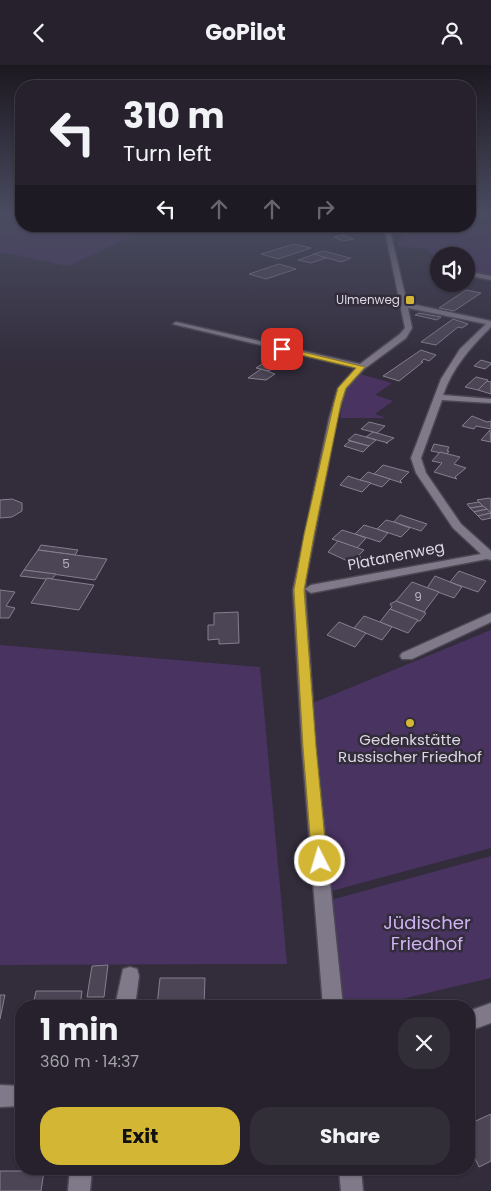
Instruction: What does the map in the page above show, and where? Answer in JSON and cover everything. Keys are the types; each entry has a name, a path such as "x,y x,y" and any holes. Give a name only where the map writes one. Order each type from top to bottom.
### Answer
{"street":[{"path":"332,1000 309,747 299,590 309,535 342,388 361,367 403,336 409,325 396,266"},
{"path":"475,275 491,278"},
{"path":"405,305 491,323"},
{"name":"Platanenweg","path":"489,556 457,526 421,473 416,459 445,379 454,364 491,323"},
{"path":"176,324 361,367"},
{"path":"438,397 491,401"},
{"name":"Platanenweg","path":"311,589 489,556"},
{"path":"407,656 491,617"},
{"path":"126,1000 130,976"},
{"path":"475,1019 491,1013"},
{"path":"0,1096 15,1096"},
{"path":"79,1191 80,1175"},
{"path":"351,1175 352,1191"}],"green space":[{"path":"475,266 491,266 491,277 475,274"},
{"path":"360,374 392,383 375,395 393,401 375,414 386,418 340,418 347,388"},
{"path":"491,630 491,848 324,893 308,705"},
{"path":"0,645 260,667 287,964 0,965"},
{"name":"Jüdischer Friedhof","path":"491,856 491,978 398,1000 331,1000 327,901"}],"building":[{"path":"274,266 284,266 296,269 266,279 249,274"},
{"path":"463,292 481,293 454,311 439,308"},
{"path":"419,313 441,317 437,320 415,315"},
{"path":"453,319 468,324 462,328 458,327 436,345 421,342"},
{"path":"421,350 436,355 429,361 424,359 421,362 423,362 399,381 383,376"},
{"path":"481,360 491,364 485,369 474,366"},
{"path":"267,361 280,364 269,371 256,368"},
{"path":"261,369 275,374 266,380 248,378"},
{"path":"476,377 488,380 478,390 465,387"},
{"path":"487,381 491,382 491,394 478,390"},
{"path":"472,416 487,422 491,421 491,429 476,426 474,429 462,426"},
{"path":"369,422 385,426 377,433 361,429"},
{"path":"490,430 491,442 481,440"},
{"path":"373,432 394,438 387,443 366,437"},
{"path":"355,434 376,440 369,446 348,440"},
{"path":"350,441 369,446 363,452 344,446"},
{"path":"434,444 449,447 447,451 449,451 447,454 431,451"},
{"path":"440,452 460,457 454,464 466,468 455,477 457,479 434,472 442,463 432,461"},
{"path":"383,465 409,472 400,481 402,483 374,474"},
{"path":"368,472 390,479 382,487 360,480"},
{"path":"348,476 371,483 362,492 340,485"},
{"path":"12,499 22,503 22,511 12,517 0,518 0,500"},
{"path":"491,499 491,514 477,500"},
{"path":"479,502 483,506 470,508 467,504"},
{"path":"483,506 487,509 474,512 470,508"},
{"path":"487,509 491,513 478,516 474,512"},
{"path":"491,513 491,518 482,520 478,516"},
{"path":"400,515 427,524 421,531 394,522"},
{"path":"386,520 410,528 401,537 377,529"},
{"path":"364,525 388,533 380,542 355,534"},
{"path":"342,530 366,538 357,548 332,539"},
{"path":"338,541 364,550 358,556 361,557 354,564 328,552"},
{"path":"41,545 78,550 75,555 38,550"},
{"path":"38,550 107,559 95,580 24,570"},
{"path":"24,570 56,574 52,579 20,576"},
{"path":"459,571 486,581 478,592 450,582"},
{"path":"435,576 462,587 454,598 427,588"},
{"path":"47,578 94,585 79,610 31,603"},
{"path":"412,582 439,592 424,612 396,601"},
{"path":"0,590 15,592 6,606 15,608 9,618 0,618"},
{"path":"396,601 426,613 418,621 390,609 392,607 390,604"},
{"path":"390,609 418,620 408,633 380,622"},
{"path":"238,612 239,643 219,644 219,639 208,640 208,625 214,625 214,613"},
{"path":"364,616 392,627 382,640 354,628"},
{"path":"339,622 366,633 355,647 327,635"},
{"path":"108,965 104,997 87,997 92,966"},
{"path":"160,978 205,978 204,1000 158,1000"},
{"path":"36,991 82,991 81,1000 34,1000"},
{"path":"0,995 5,995 0,1019"},
{"path":"491,1114 491,1161 479,1167 475,1159 475,1121"},
{"path":"0,1171 15,1171 15,1175 43,1175 41,1191 0,1191"}],"place":[{"name":"Ulmenweg","path":"410,300"},
{"name":"Gedenkstätte Russischer Friedhof","path":"410,723"}],"route":[{"path":"282,349 361,367 342,388 333,419 299,590 309,747 320,861"}]}
